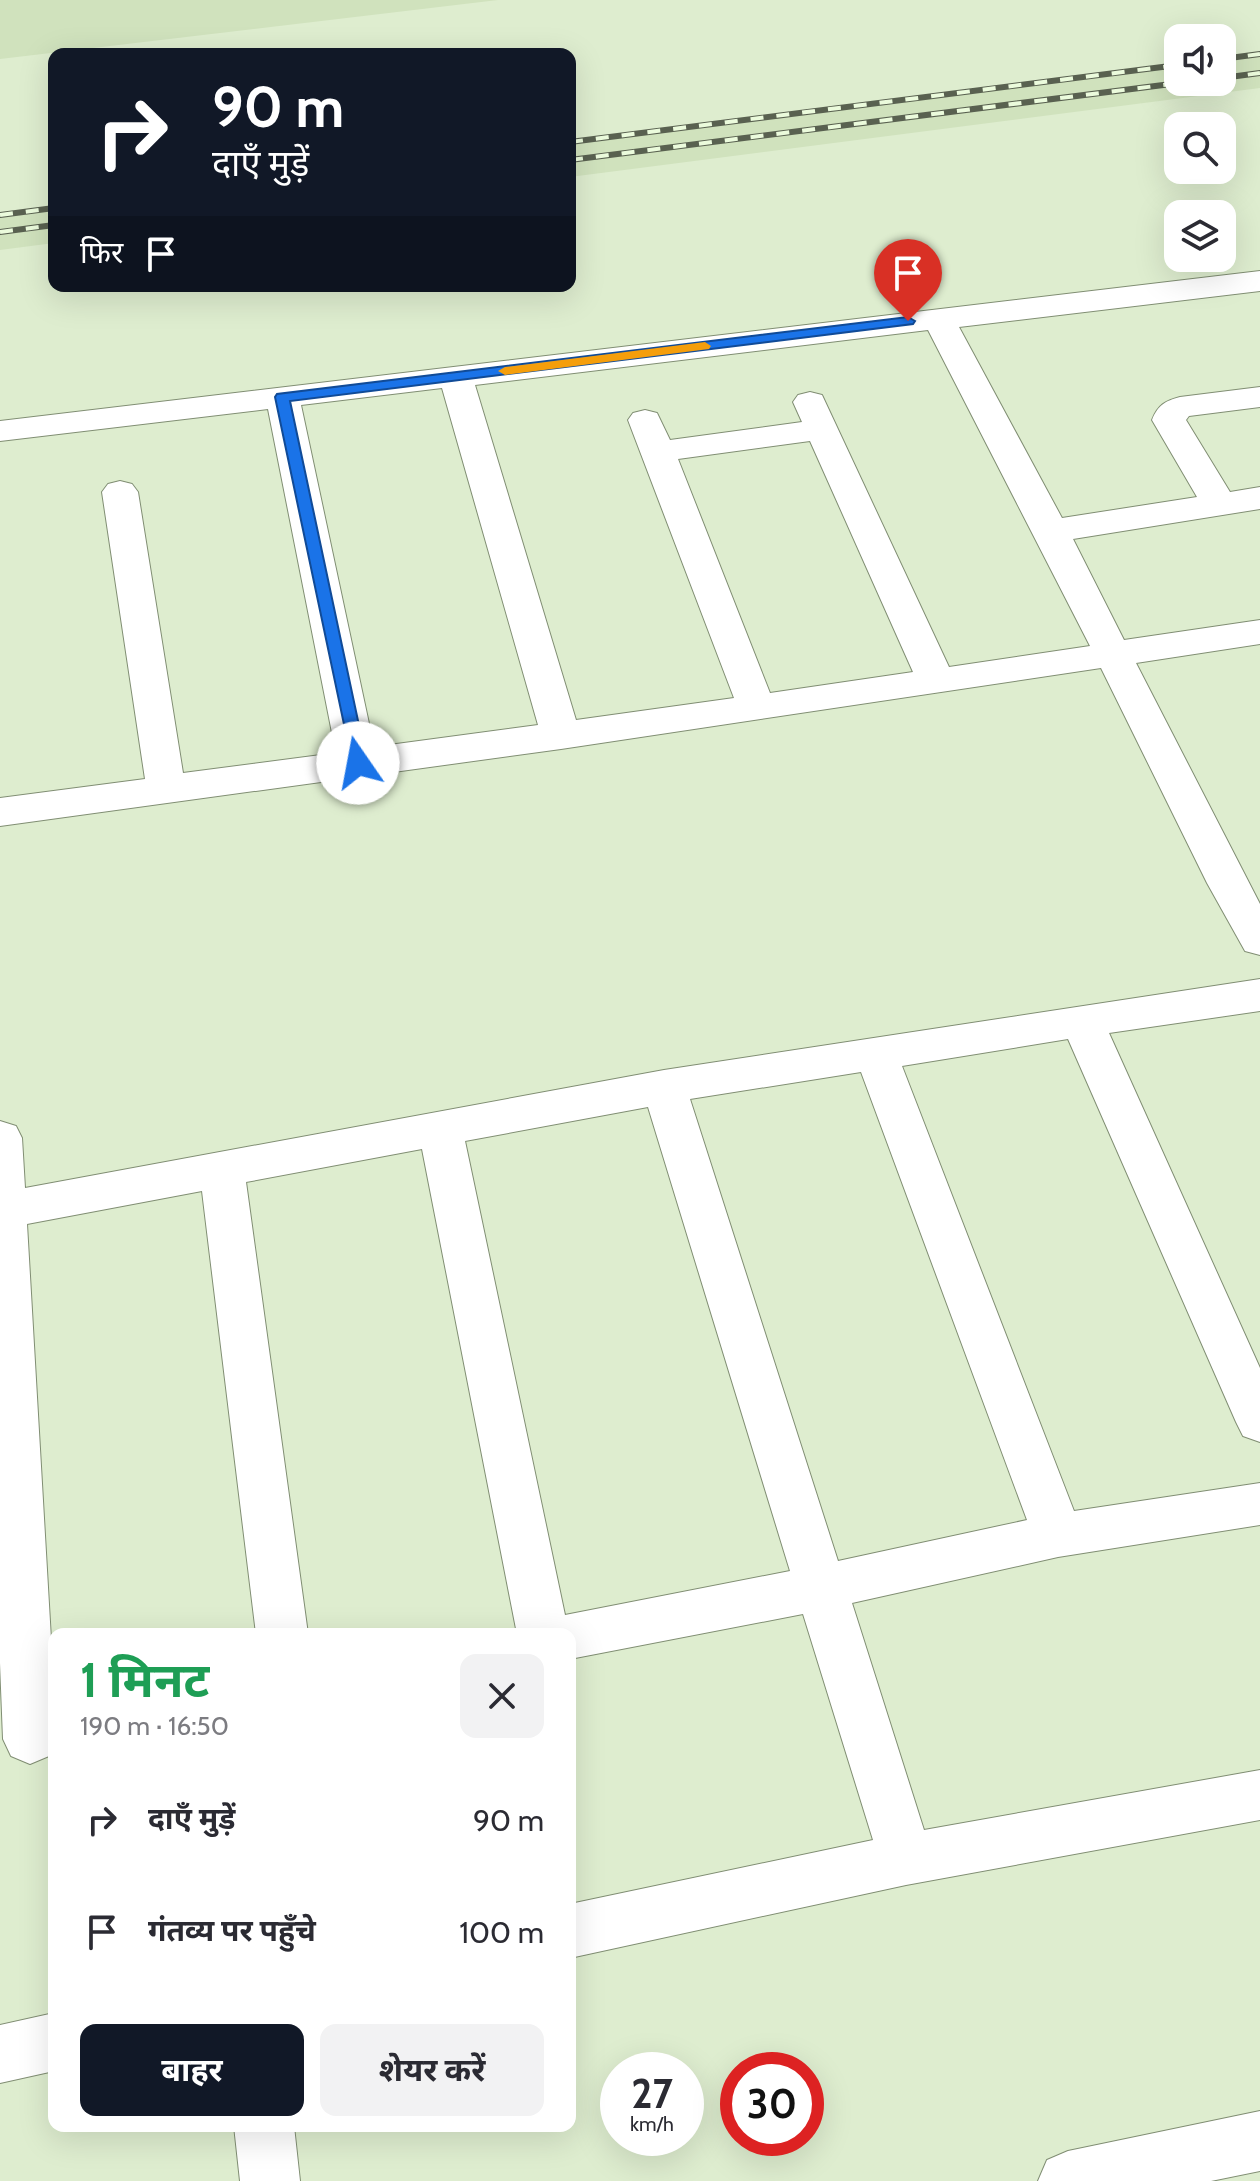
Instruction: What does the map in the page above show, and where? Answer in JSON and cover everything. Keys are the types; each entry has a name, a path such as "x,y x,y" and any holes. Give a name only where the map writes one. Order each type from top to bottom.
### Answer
{"street":[{"path":"0,431 938,318 1259,284"},
{"path":"938,318 1051,531 1227,883 1260,940"},
{"path":"456,377 561,736"},
{"path":"282,397 358,763"},
{"path":"1219,504 1169,420 1172,412 1180,407 1260,397"},
{"path":"757,708 651,436 816,416 937,682"},
{"path":"120,492 166,788"},
{"path":"1051,531 1260,498"},
{"path":"0,812 561,736 1260,632"},
{"path":"2,1210 664,1087 1260,995"},
{"path":"1082,1021 1260,1422"},
{"path":"876,1055 1058,1535"},
{"path":"664,1087 906,1859"},
{"path":"440,1130 542,1628"},
{"path":"0,1138 28,1739"},
{"path":"222,1170 281,1628"},
{"path":"576,1635 820,1588 1058,1535 1260,1504"},
{"path":"576,1930 906,1859 1260,1795"},
{"path":"0,2054 48,2043"},
{"path":"265,2132 270,2181"},
{"path":"1080,2180 1260,2141"}],"shaded area":[{"path":"0,0 498,0 93,48 48,48 48,53 0,59"},
{"path":"1260,56 1260,88 1236,91 1236,59"},
{"path":"1164,68 1164,96 1198,96 576,176 576,141"},
{"path":"48,209 48,244 0,250 0,215"}],"railway":[{"path":"1236,57 1260,54"},
{"path":"576,141 1164,67"},
{"path":"1236,76 1260,73"},
{"path":"576,159 1164,85"},
{"path":"0,215 48,209"},
{"path":"0,232 48,226"}],"slow traffic":[{"path":"505,371 705,346"}],"route":[{"path":"358,763 282,397 908,321"}]}
